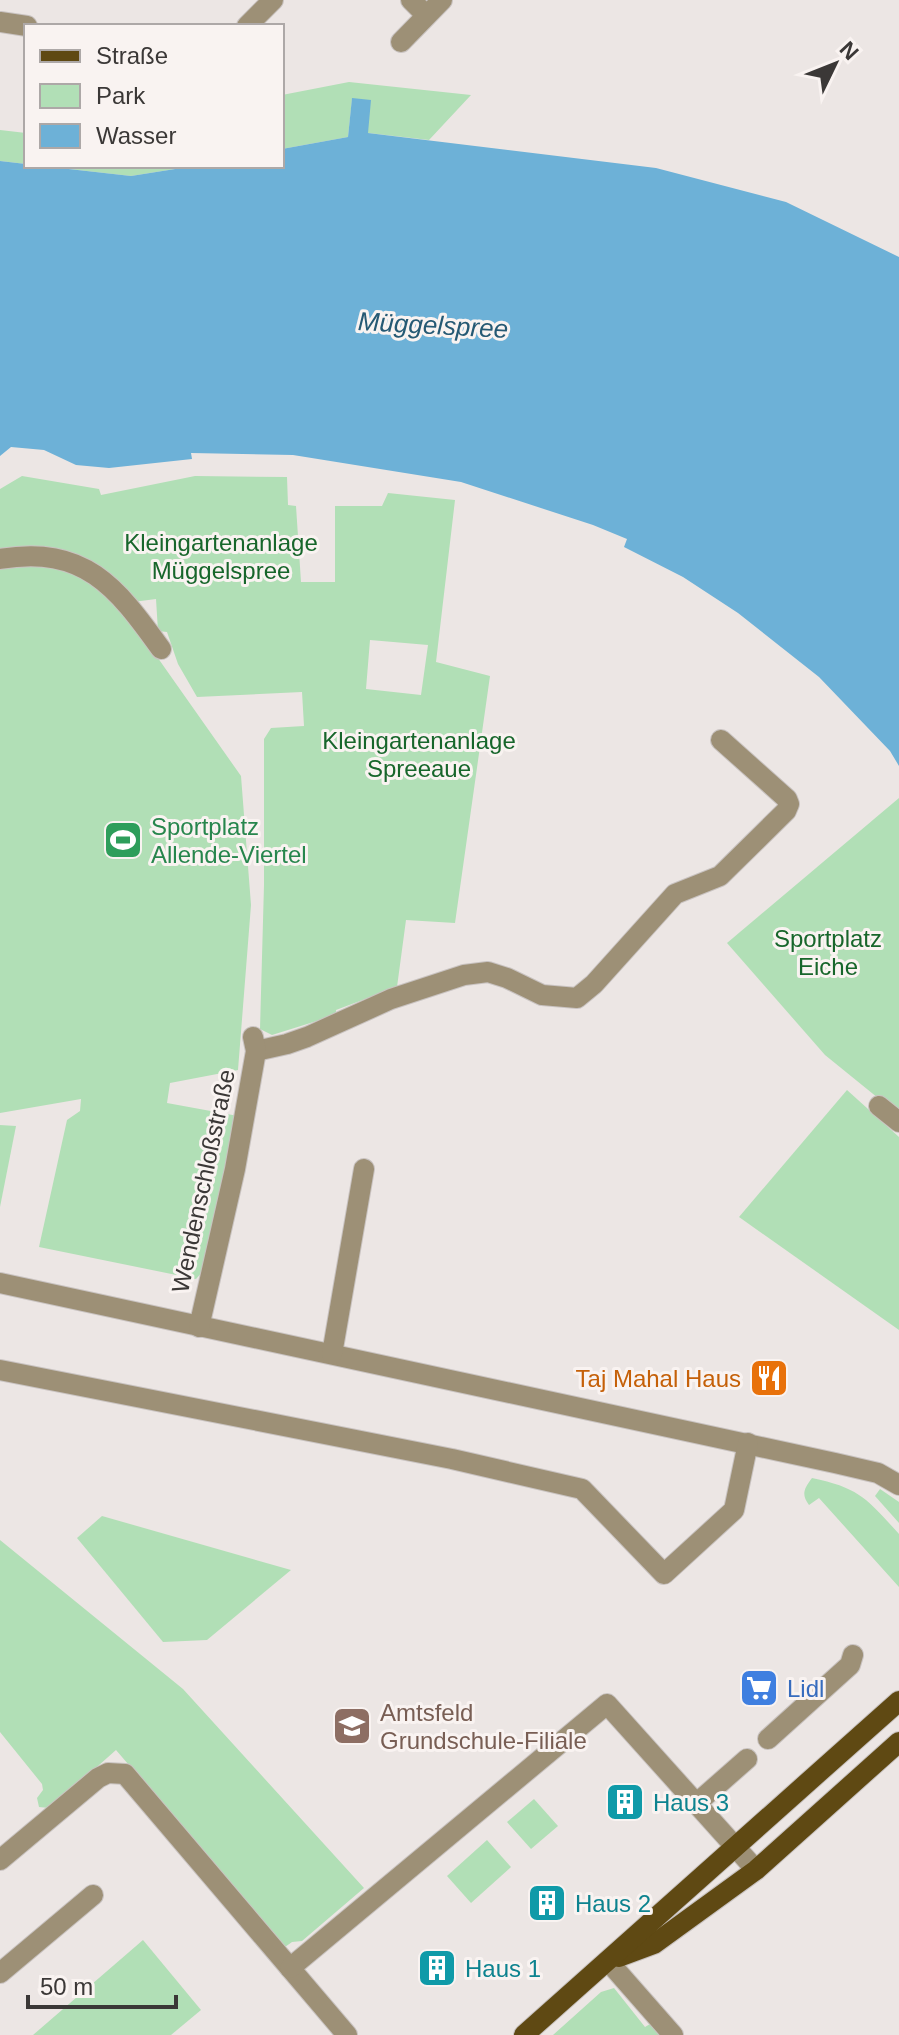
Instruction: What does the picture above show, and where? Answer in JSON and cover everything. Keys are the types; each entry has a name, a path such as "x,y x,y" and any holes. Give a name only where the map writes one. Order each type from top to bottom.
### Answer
{"main road":[{"path":"524,2035 899,1701"},
{"path":"608,1961 654,1944 756,1870 899,1742"}],"street":[{"path":"249,24 273,0"},
{"path":"411,0 426,15"},
{"path":"401,42 442,0"},
{"path":"0,22 24,26"},
{"path":"0,559 47,556 72,562 96,574 134,612 161,649"},
{"name":"Wendenschloßstraße","path":"199,1327 235,1169 254,1044 287,1044 391,999 464,975 488,972 542,995 577,998 594,984 675,894 720,876 786,811 789,804 787,799 721,740"},
{"path":"879,1106 899,1122"},
{"path":"332,1354 364,1169"},
{"name":"Wendenschloßstraße","path":"0,1283 748,1443 878,1473 899,1485"},
{"path":"0,1370 452,1459 582,1489 664,1574 734,1510 748,1443"},
{"path":"768,1739 850,1665 853,1655"},
{"path":"290,1968 607,1704 756,1870"},
{"path":"697,1803 747,1759"},
{"path":"0,1860 98,1778 108,1773 125,1774 347,2035"},
{"path":"0,1973 93,1895"},
{"path":"608,1961 673,2035"}],"green space":[{"path":"349,82 471,95 429,140 368,133 352,99 348,137 284,149 284,95"},
{"path":"0,130 24,133 24,164 0,161"},
{"path":"60,168 181,168 131,176"},
{"name":"Kleingartenanlage Müggelspree","path":"22,476 99,489 101,495 195,476 287,477 288,505 296,506 301,582 335,582 335,506 382,506 388,493 455,500 436,662 490,676 455,923 406,920 397,987 336,1010 336,1015 272,1035 260,1029 264,739 271,728 304,726 302,692 197,697 178,664 167,632 158,631 156,599 133,602 99,566 72,553 48,549 0,549 0,489","holes":["370,640 428,645 421,695 366,689"]},
{"name":"Sportplatz Allende-Viertel","path":"40,556 96,581 132,618 241,776 251,905 238,1070 170,1083 167,1103 238,1116 204,1270 196,1279 39,1247 67,1120 80,1111 81,1099 0,1113 0,568"},
{"name":"Sportplatz Eiche","path":"899,798 899,1115 825,1055 727,943"},
{"path":"847,1090 899,1137 899,1330 739,1217"},
{"path":"0,1125 16,1126 0,1207"},
{"path":"812,1478 841,1486 862,1497 899,1534 899,1587 819,1498 809,1505 804,1492"},
{"path":"880,1489 899,1502 899,1523 875,1496"},
{"path":"102,1516 291,1570 207,1640 163,1642 77,1538"},
{"path":"0,1540 183,1689 364,1888 302,1941 285,1947 116,1750 54,1805 39,1807 37,1798 43,1790 42,1784 0,1732"},
{"path":"534,1799 558,1826 531,1849 507,1822"},
{"path":"487,1840 511,1867 471,1903 447,1876"},
{"path":"143,1940 201,2010 171,2035 33,2035"},
{"path":"614,1988 645,2027 650,2024 659,2035 553,2035 601,1992"}],"water":[{"name":"Müggelspree","path":"352,98 371,100 368,133 656,168 786,202 899,257 899,766 890,751 819,677 738,613 683,577 624,547 627,539 593,525 461,482 293,455 191,453 192,459 109,468 76,465 44,450 11,447 0,456 0,161 24,164 24,168 60,168 131,176 181,168 284,168 284,149 348,137"}],"place":[{"name":"Sportplatz Allende-Viertel","path":"123,840"},
{"name":"Taj Mahal Haus","path":"769,1378"},
{"name":"Lidl","path":"759,1688"},
{"name":"Amtsfeld Grundschule-Filiale","path":"352,1726"},
{"name":"Haus 3","path":"625,1802"},
{"name":"Haus 2","path":"547,1903"},
{"name":"Haus 1","path":"437,1968"}],"park label":[{"name":"Kleingartenanlage Spreeaue","path":"419,754"}]}
